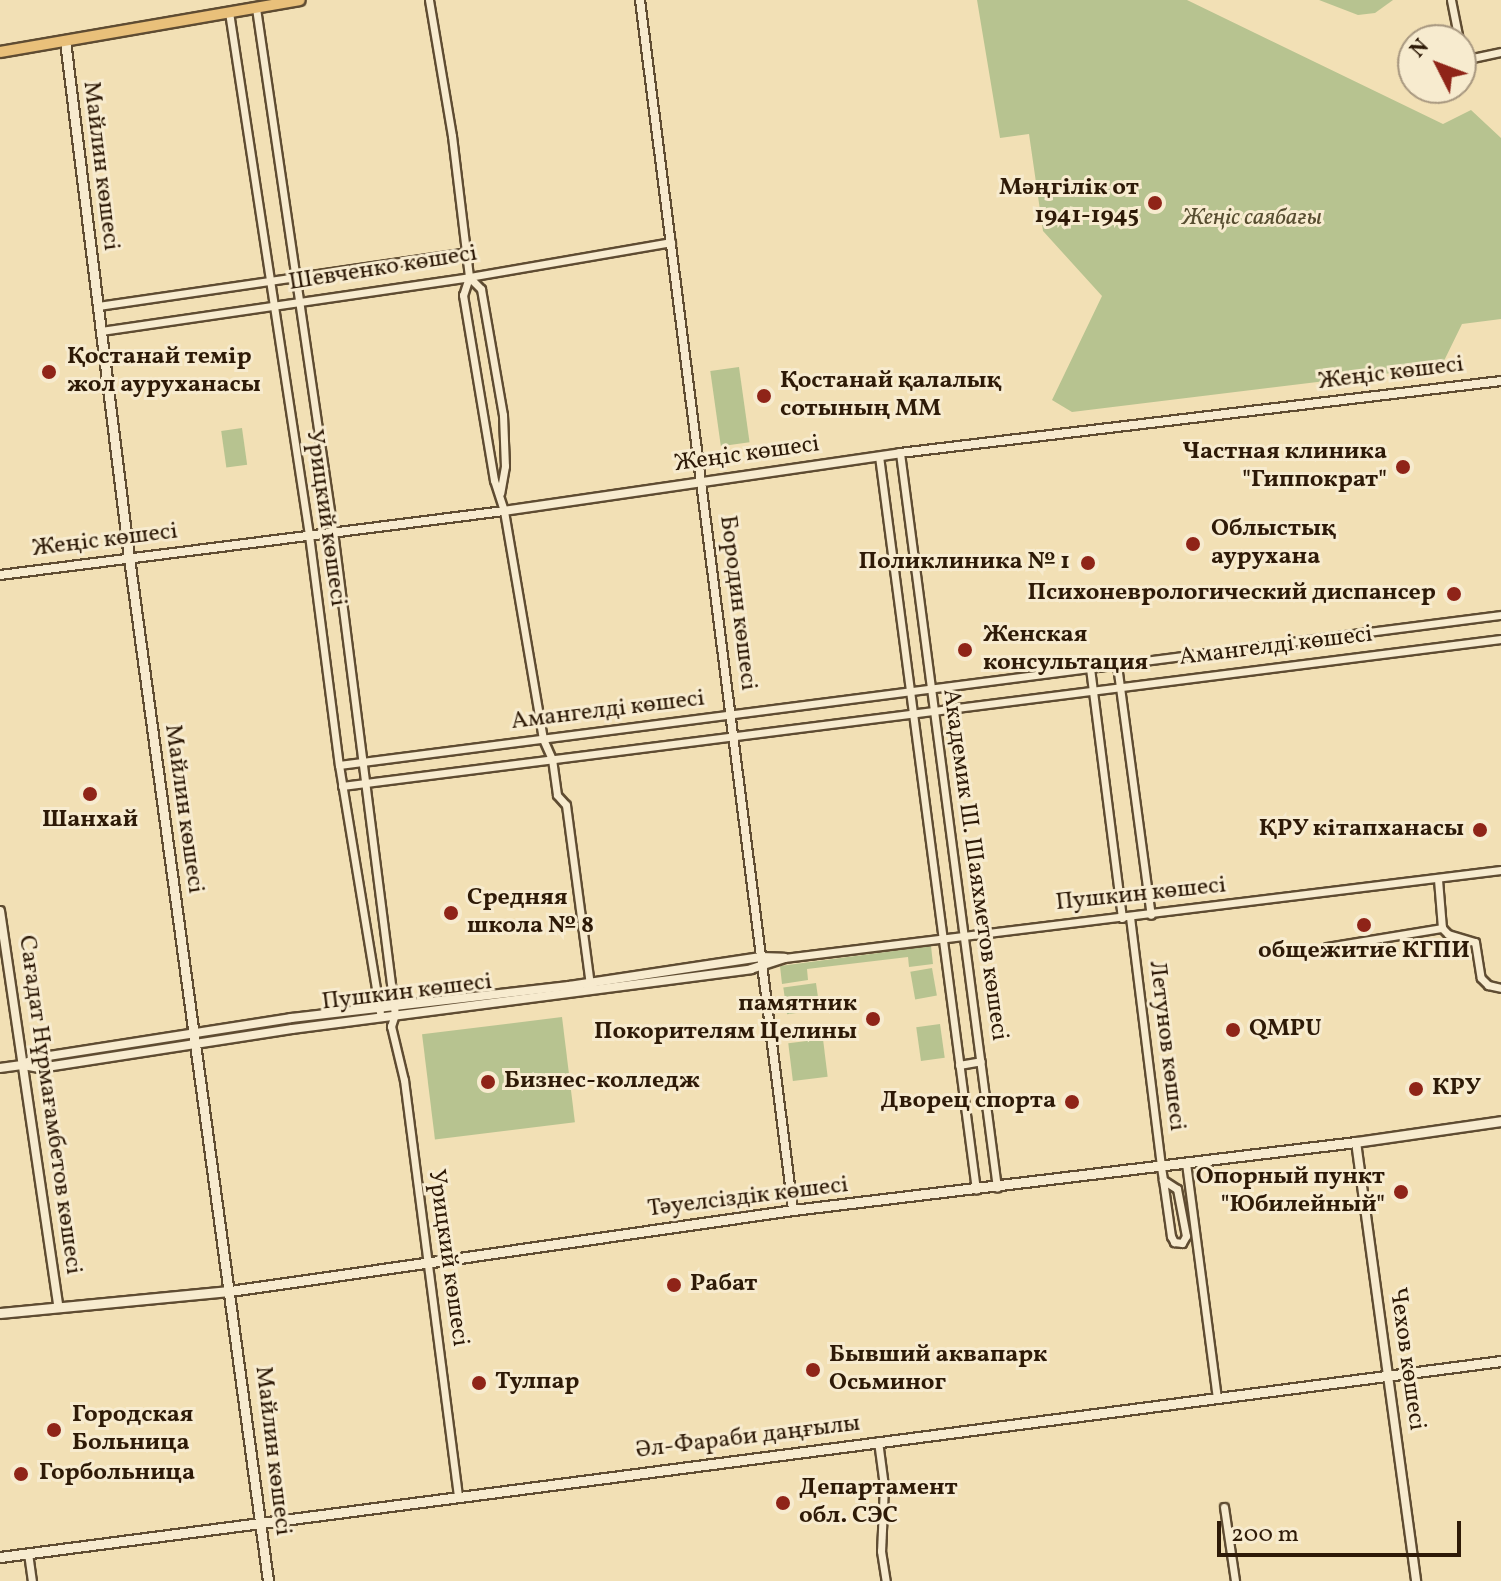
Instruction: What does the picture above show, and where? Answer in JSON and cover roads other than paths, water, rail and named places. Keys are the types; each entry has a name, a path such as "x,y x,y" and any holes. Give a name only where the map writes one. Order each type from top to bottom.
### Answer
{"main road":[{"path":"0,52 300,0"},
{"name":"Майлин көшесі","path":"65,41 129,558 268,1581"},
{"name":"Тәуелсіздік көшесі","path":"0,1313 230,1291 793,1210 997,1188 1501,1121"},
{"name":"Әл-Фараби даңғылы","path":"0,1557 1501,1361"}],"street":[{"path":"429,0 467,252 469,277 463,295 543,739 552,759 557,795 566,805 590,987"},
{"name":"Бородин көшесі","path":"640,0 793,1210"},
{"path":"1451,0 1456,24"},
{"name":"Урицкий көшесі","path":"256,8 333,531 394,1010 391,1026 404,1080 458,1496"},
{"name":"Урицкий көшесі","path":"229,12 309,535 342,786 380,1012 391,1026"},
{"path":"1477,54 1501,52"},
{"name":"Шевченко көшесі","path":"101,331 469,277 671,242"},
{"name":"Шевченко көшесі","path":"98,306 467,252"},
{"path":"469,277 481,289 503,415 505,466 500,493"},
{"name":"Жеңіс көшесі","path":"0,575 504,511 900,453 1501,381"},
{"name":"Академик Ш. Шаяхметов көшесі","path":"900,453 997,1188"},
{"name":"Академик Ш. Шаяхметов көшесі","path":"879,456 976,1190"},
{"name":"Амангелді көшесі","path":"339,765 1501,615"},
{"name":"Амангелді көшесі","path":"342,786 1501,639"},
{"path":"1117,665 1151,915"},
{"name":"Летунов көшесі","path":"1090,668 1094,690 1161,1167 1171,1236 1174,1242 1182,1243 1186,1236 1177,1189 1163,1180"},
{"path":"931,846 951,844"},
{"name":"Пушкин көшесі","path":"22,1065 36,1058 194,1044 380,1012 590,987 944,936 1126,918 1501,870"},
{"path":"1438,879 1442,928 1448,934 1475,942 1481,978 1501,988"},
{"name":"Сағадат Нұрмағамбетов көшесі","path":"0,911 58,1306"},
{"path":"1327,947 1442,928"},
{"name":"Пушкин көшесі","path":"22,1065 34,1068 193,1033 380,1012"},
{"path":"959,1065 981,1061"},
{"path":"0,1068 22,1065"},
{"name":"Чехов көшесі","path":"1356,1142 1416,1581"},
{"path":"1186,1163 1217,1397"},
{"path":"878,1441 884,1486 881,1551 886,1581"},
{"path":"1224,1507 1235,1581"},
{"path":"28,1553 32,1581"}],"place":[{"name":"Мәңгілік от 1941-1945","path":"1155,203"},
{"name":"Қостанай темір жол ауруханасы","path":"49,372"},
{"name":"Қостанай қалалық сотының ММ","path":"764,396"},
{"name":"Частная клиника \"Гиппократ\"","path":"1403,467"},
{"name":"Облыстық аурухана","path":"1193,544"},
{"name":"Поликлиника № 1","path":"1088,563"},
{"name":"Психоневрологический диспансер","path":"1454,594"},
{"name":"Женская консультация","path":"965,650"},
{"name":"Шанхай","path":"90,794"},
{"name":"ҚРУ кітапханасы","path":"1480,830"},
{"name":"Средняя школа № 8","path":"451,913"},
{"name":"общежитие КГПИ","path":"1364,925"},
{"name":"памятник Покорителям Целины","path":"873,1019"},
{"name":"QMPU","path":"1233,1030"},
{"name":"Бизнес-колледж","path":"488,1082"},
{"name":"КРУ","path":"1416,1089"},
{"name":"Дворец спорта","path":"1072,1102"},
{"name":"Опорный пункт \"Юбилейный\"","path":"1401,1192"},
{"name":"Рабат","path":"674,1285"},
{"name":"Бывший аквапарк Осьминог","path":"813,1370"},
{"name":"Тулпар","path":"479,1383"},
{"name":"Городская Больница","path":"54,1430"},
{"name":"Горбольница","path":"21,1474"},
{"name":"Департамент обл. СЭС","path":"783,1503"}],"park label":[{"name":"Жеңіс саябағы","path":"1252,219"}]}
